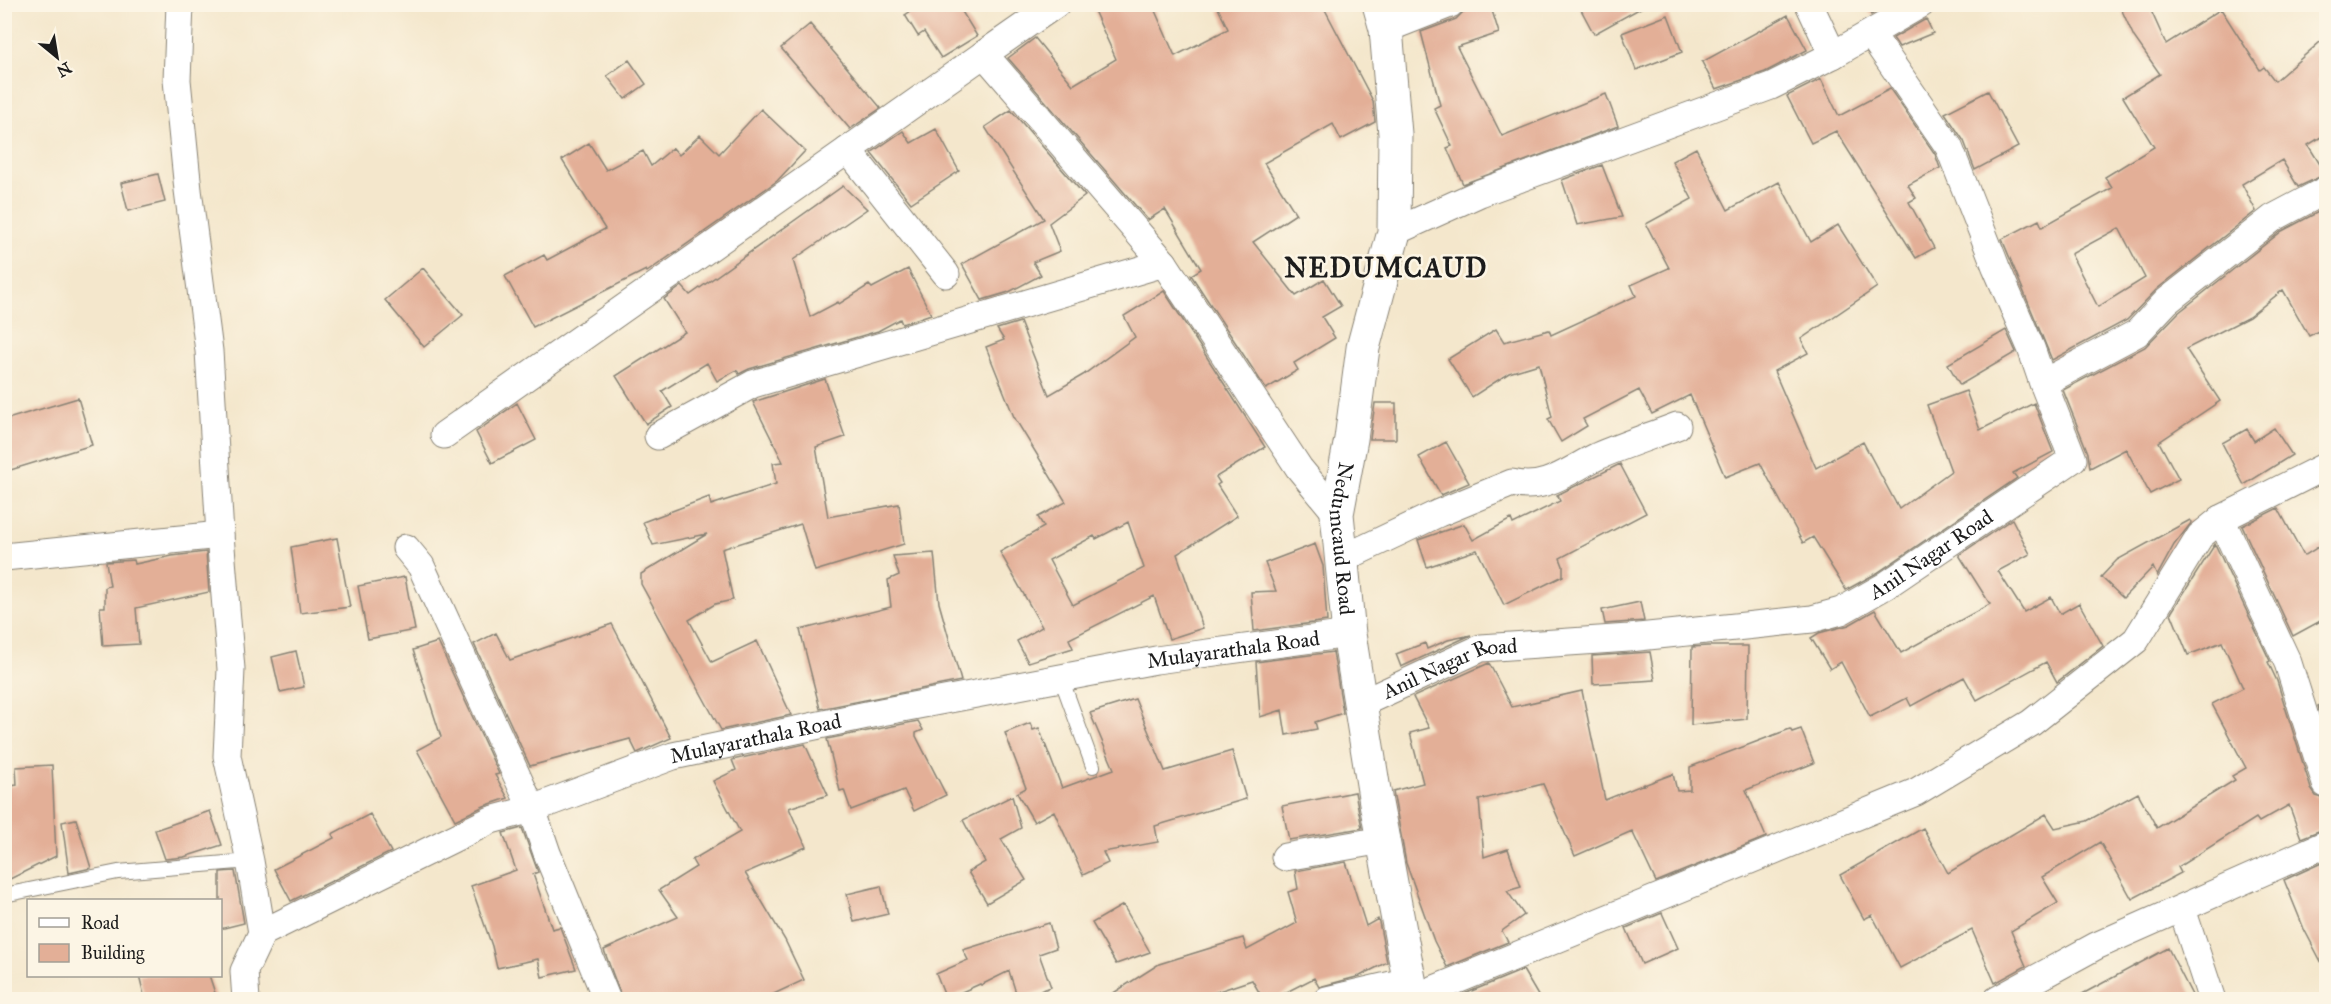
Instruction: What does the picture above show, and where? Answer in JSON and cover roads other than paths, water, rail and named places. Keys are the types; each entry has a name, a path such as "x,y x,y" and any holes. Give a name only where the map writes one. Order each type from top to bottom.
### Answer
{"main road":[{"name":"Nedumcaud Road","path":"1382,17 1395,134 1394,232 1363,348 1351,439 1337,514 1349,634 1383,840 1412,993"}],"street":[{"path":"180,4 177,80 188,190 209,351 231,669 227,756 250,861 262,933 244,971 246,999"},
{"path":"444,435 1056,4"},
{"path":"1382,17 1450,4"},
{"path":"1809,4 1833,55"},
{"path":"1394,232 1480,193 1771,86 1833,55 1921,4"},
{"path":"1871,34 1948,147 2031,348 2043,383 2137,333 2174,295 2272,218 2326,190"},
{"path":"984,54 1164,263 1299,468 1337,514"},
{"path":"848,150 946,274"},
{"path":"658,436 753,384 1164,263"},
{"name":"Anil Nagar Road","path":"1360,704 1481,648 1629,638 1812,619 1841,611 1885,586 2073,459 2043,383"},
{"path":"1342,559 1439,513 1512,483 1523,486 1551,481 1598,456 1677,426"},
{"path":"1327,999 1412,993 1926,786 2031,723 2136,640 2200,536 2221,519 2326,466"},
{"path":"2221,519 2288,663 2326,784"},
{"path":"4,557 220,535"},
{"path":"406,548 421,566 532,809 607,999"},
{"name":"Mulayarathala Road","path":"262,933 491,820 532,809 673,756 881,712 1156,660 1349,634"},
{"path":"1285,857 1383,840"},
{"path":"1997,999 2096,946 2326,844"},
{"path":"2182,909 2212,999"}],"lane":[{"path":"1061,678 1093,766"},
{"path":"4,896 118,872 250,861"}],"district":[{"name":"NEDUMCAUD","path":"1386,268"}]}
